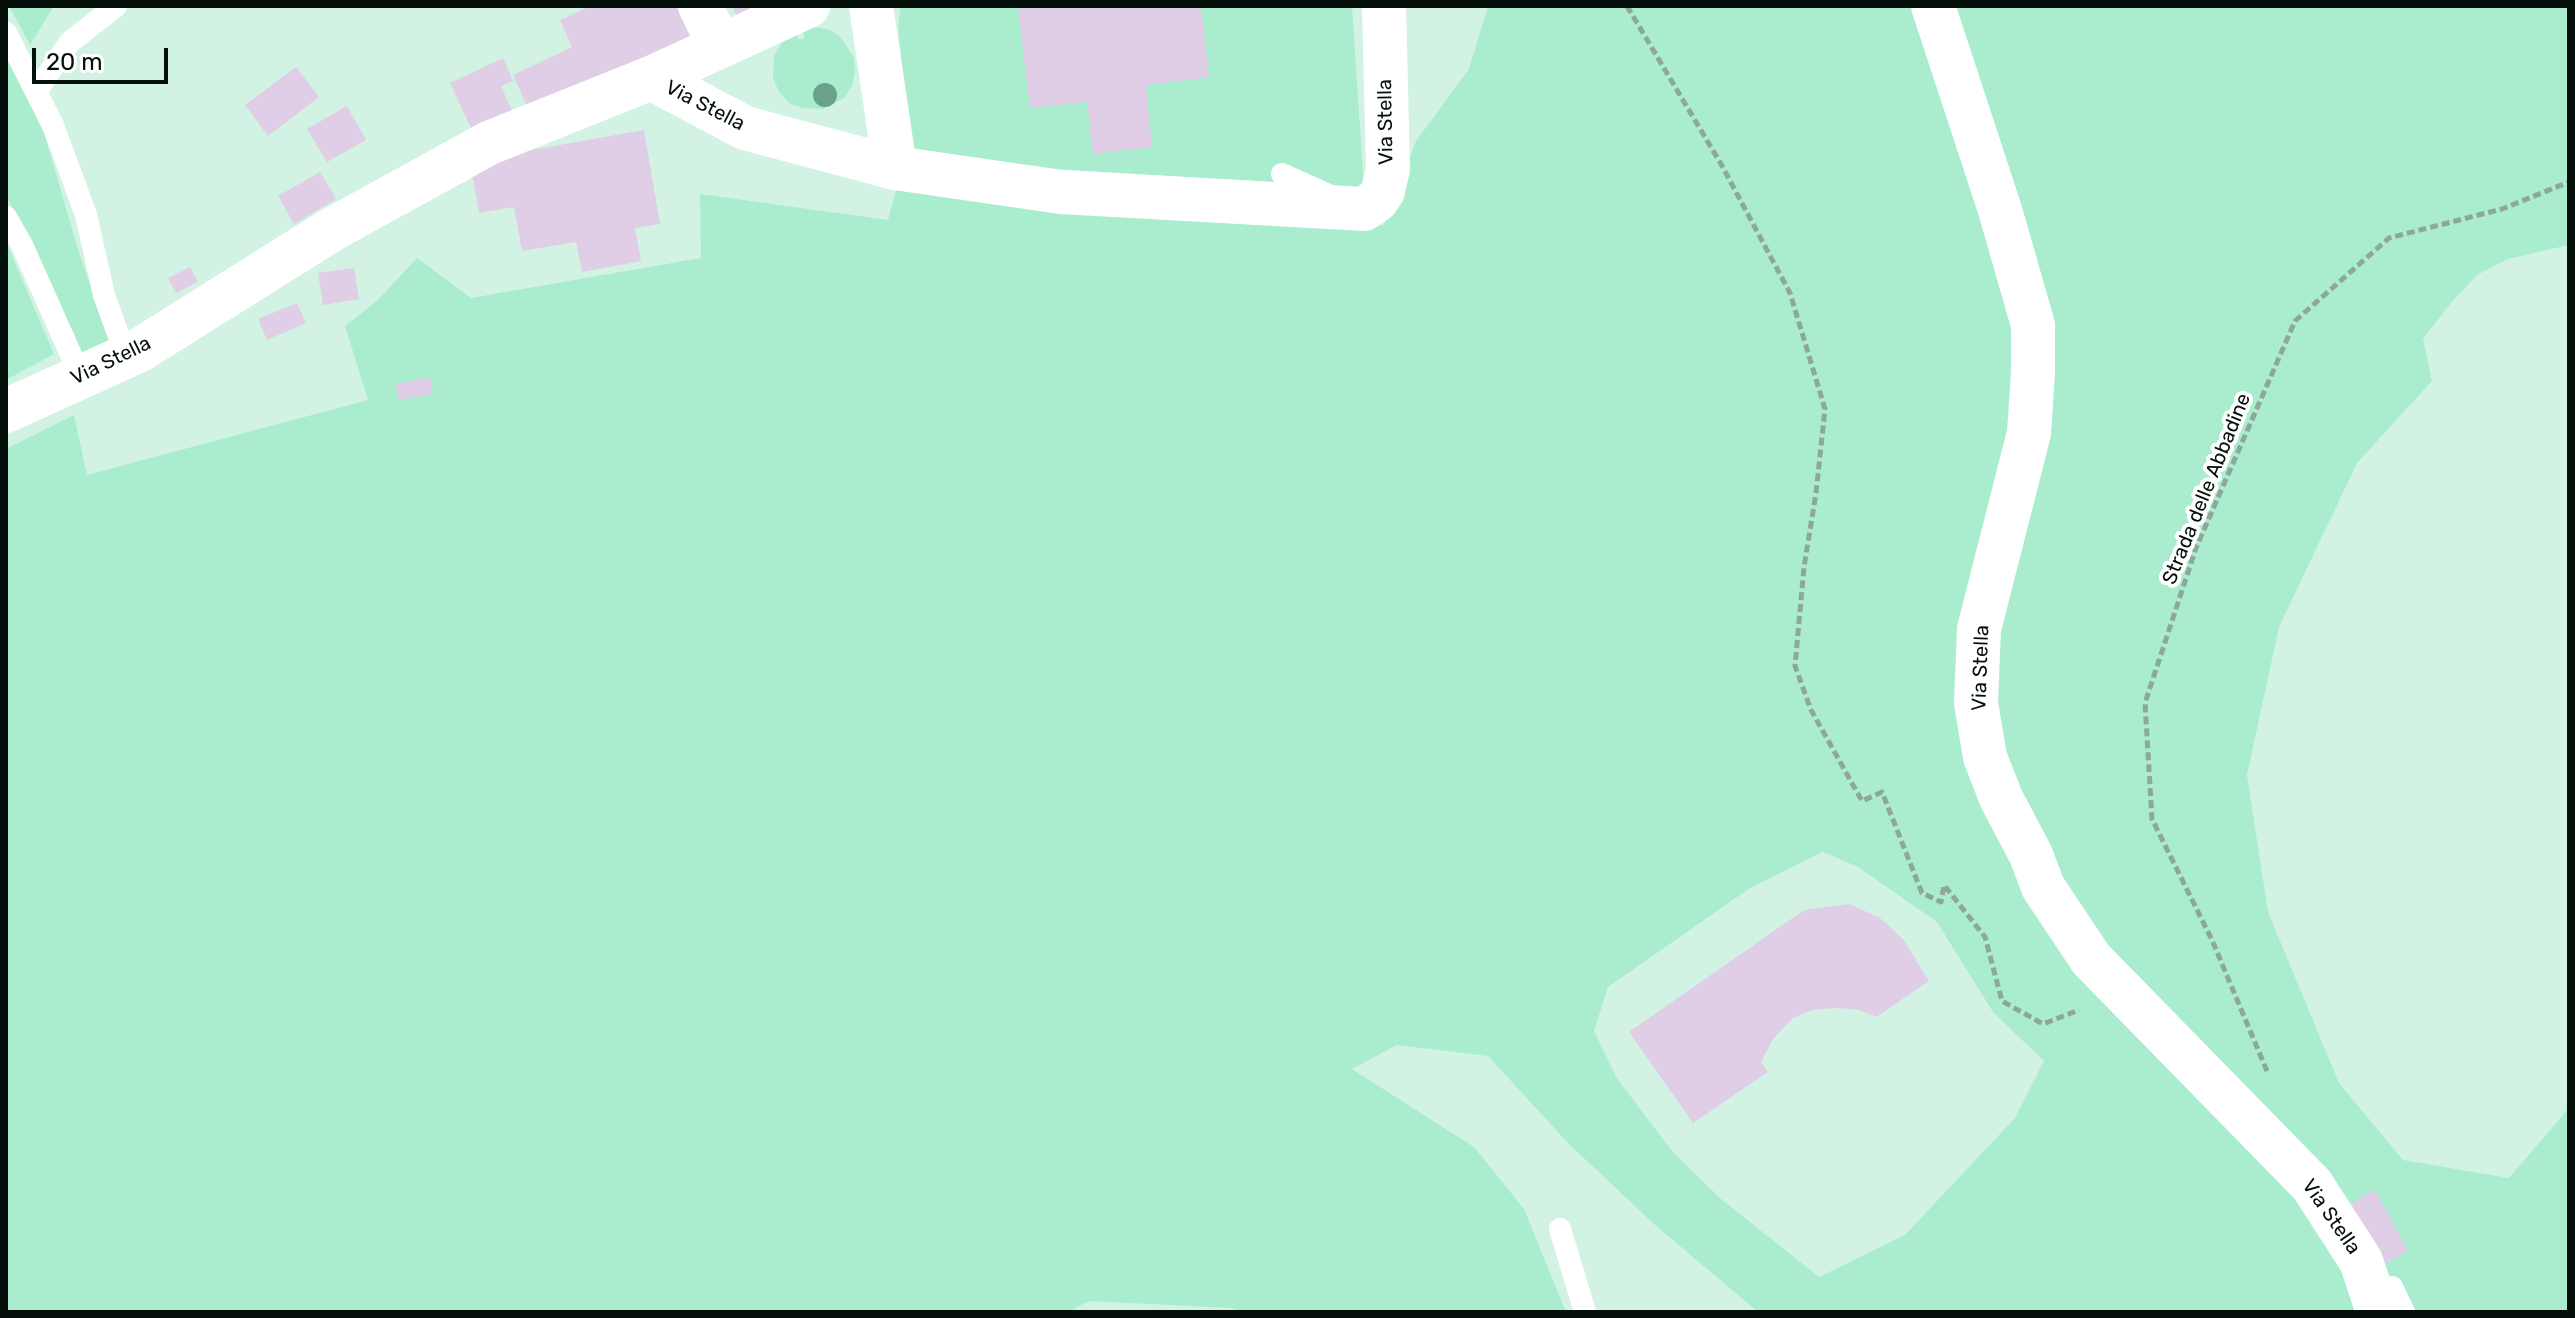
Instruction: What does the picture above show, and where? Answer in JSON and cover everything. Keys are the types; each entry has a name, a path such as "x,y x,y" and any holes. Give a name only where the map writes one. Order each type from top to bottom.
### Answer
{"street":[{"path":"700,6 720,45"},
{"path":"651,78 808,6"},
{"path":"871,6 895,168"},
{"name":"Via Stella","path":"6,411 138,351 331,230 423,177 489,143 651,78 745,128 895,168 1061,192 1364,209 1377,200 1383,191 1388,169 1384,6"},
{"name":"Via Stella","path":"1933,6 2000,210 2033,325 2029,433 1979,629 1976,703 1985,757 2043,887 2091,959 2312,1185 2385,1300"}],"lane":[{"path":"36,92 70,42 116,6"},
{"path":"6,33 53,125 86,215 104,295 126,356"},
{"path":"1282,174 1358,209"},
{"path":"6,217 22,245 81,377"},
{"path":"1560,1229 1585,1312"},
{"path":"2385,1300 2404,1312"}],"path":[{"path":"1627,6 1721,164 1790,293 1825,409 1804,567 1795,666 1811,710 1862,801 1882,792 1922,893 1941,902 1944,885 1985,937 2002,1001 2043,1024 2080,1009"},
{"name":"Strada delle Abbadine","path":"2269,1075 2212,940 2152,819 2145,703 2196,548 2295,321 2389,238 2502,209 2569,182"}],"green space":[{"path":"9,6 54,6 30,45"},
{"path":"901,6 1352,6 1364,188 912,160 898,27"},
{"path":"1488,6 2569,6 2569,245 2508,259 2477,275 2423,339 2432,381 2357,463 2279,627 2247,775 2268,912 2339,1083 2403,1160 2509,1178 2569,1108 2569,1312 1758,1312 1654,1224 1568,1143 1488,1056 1397,1045 1352,1069 1474,1147 1524,1209 1566,1312 1241,1312 1231,1308 1089,1301 1068,1312 6,1312 6,449 74,415 87,475 368,400 345,326 377,301 417,258 471,298 701,258 700,194 888,220 899,179 1100,205 1384,225 1416,141 1469,69","holes":["1823,852 1858,867 1937,922 1993,1012 2044,1061 2015,1118 1905,1235 1819,1277 1721,1199 1672,1151 1616,1077 1594,1031 1608,987 1750,888"]},
{"path":"802,29 828,29 840,36 854,58 852,86 844,98 823,109 802,108 789,103 779,92 773,78 774,56 785,37 795,32 799,40 805,38"},
{"path":"6,54 45,136 79,253 112,344 81,357 54,290 6,195"},
{"path":"6,242 54,354 6,380"}],"building":[{"path":"590,6 676,6 693,44 533,119 513,75 572,47 560,20"},
{"path":"732,6 774,6 739,22"},
{"path":"1018,6 1201,6 1209,77 1146,85 1152,147 1093,154 1087,102 1030,108"},
{"path":"503,58 513,81 501,86 513,113 473,132 450,83"},
{"path":"296,67 319,97 268,136 245,105"},
{"path":"347,106 366,140 327,162 307,129"},
{"path":"644,130 660,224 635,228 641,261 582,272 576,242 522,251 514,207 479,213 470,161"},
{"path":"320,172 336,199 294,224 278,196"},
{"path":"190,267 198,282 176,293 168,278"},
{"path":"354,268 359,299 323,305 318,273"},
{"path":"297,303 306,323 267,340 258,319"},
{"path":"430,377 433,394 398,400 396,384"},
{"path":"1849,904 1880,918 1903,939 1929,981 1876,1017 1859,1010 1839,1008 1812,1010 1793,1018 1773,1039 1761,1062 1768,1072 1693,1123 1629,1032 1804,910"},
{"path":"2375,1190 2408,1251 2375,1269 2341,1209"}]}
